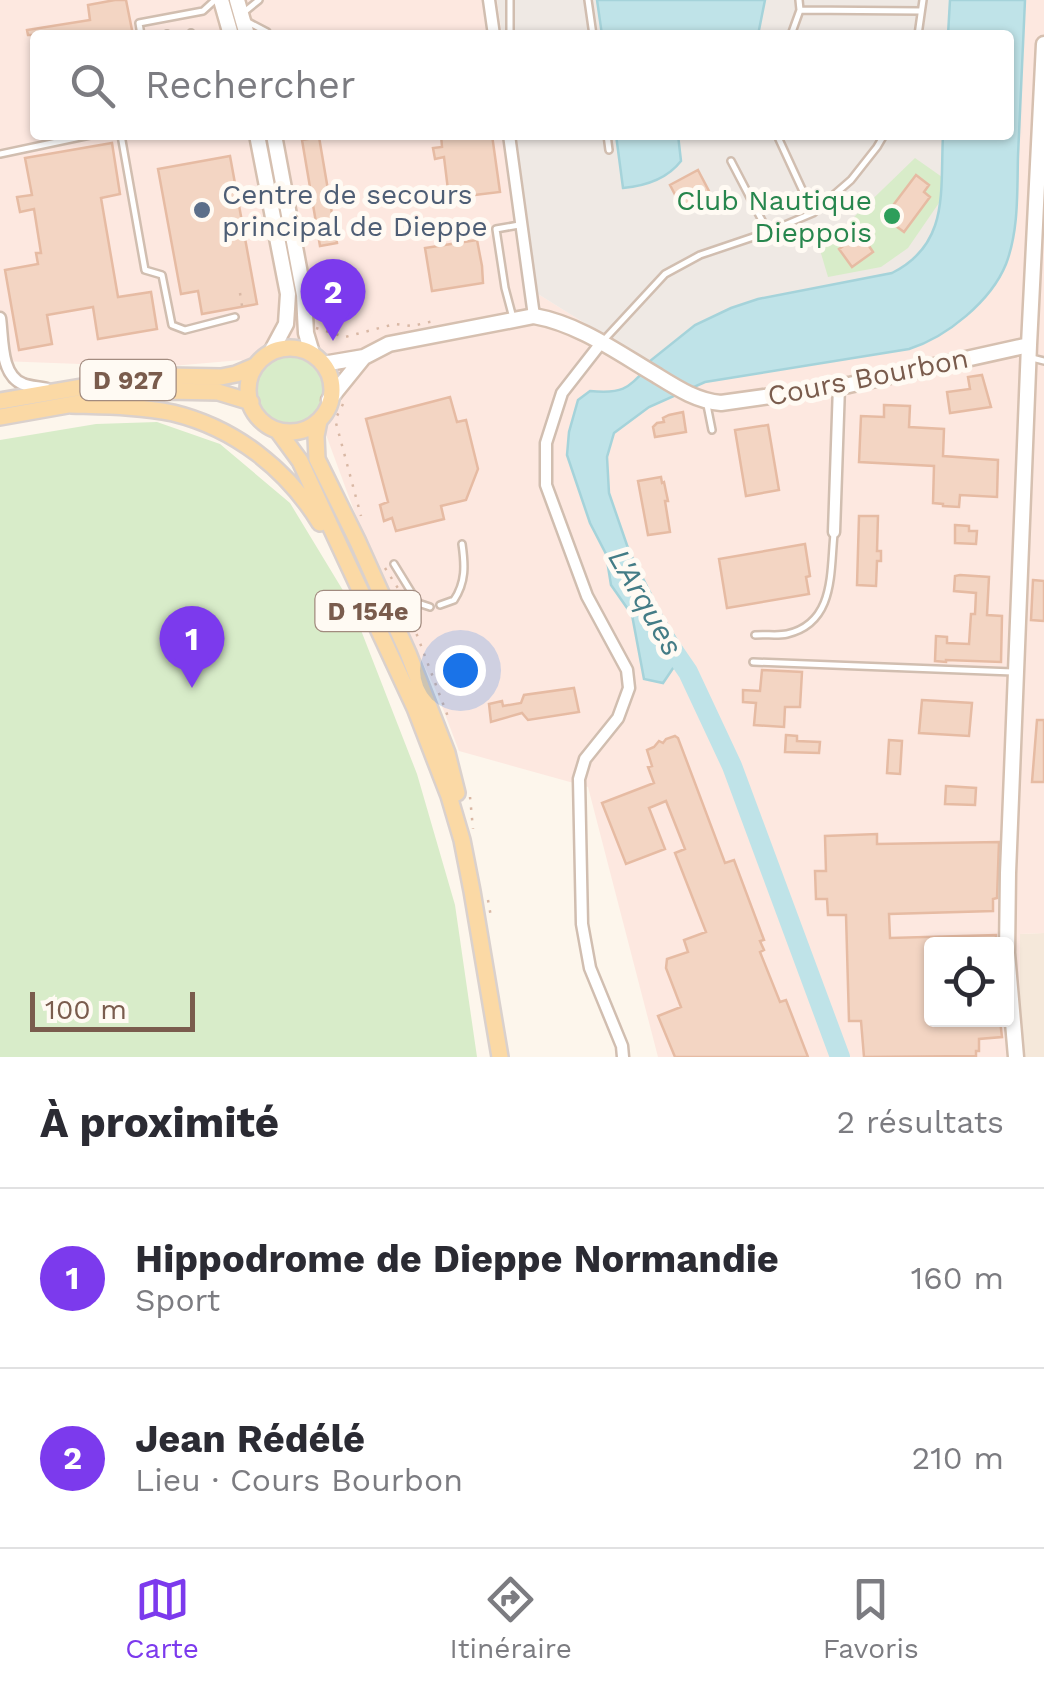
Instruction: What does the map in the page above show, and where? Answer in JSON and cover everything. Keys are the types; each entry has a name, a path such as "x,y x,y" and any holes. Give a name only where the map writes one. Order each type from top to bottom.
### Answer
{"main road":[{"path":"218,0 229,30"},
{"path":"1016,1057 1008,953 1008,855 1034,355 1044,44"},
{"path":"258,140 288,294 286,324 271,352"},
{"path":"275,140 304,295 304,324 331,388 329,400"},
{"name":"Cours Bourbon","path":"317,359 364,357 389,344 534,316 553,319 583,332 684,392 707,402 721,403 1034,355"},
{"path":"317,359 296,348 280,348 255,366 249,387 251,402 263,421 278,431 300,432 318,421 329,400 364,357"},
{"name":"D 927","path":"0,417 117,381 221,377 255,366"},
{"name":"D 927","path":"0,401 167,391 218,392 251,402"},
{"path":"66,398 174,414 220,430 247,446 270,462 298,492 353,578"},
{"name":"D 154e","path":"318,421 317,459 408,653 447,754 467,840 500,1057"},
{"name":"D 154e","path":"278,431 300,461 415,708 449,796 472,891"}],"street":[{"path":"490,0 493,30"},
{"path":"510,140 534,316"},
{"path":"0,318 6,362 12,376 21,384 66,398"},
{"path":"602,343 562,392 546,443 546,485 587,596 627,670 629,688 618,718 585,759 579,779 582,924 590,968 623,1057"},
{"path":"834,532 839,386"}],"lane":[{"path":"140,30 139,23 203,11 218,0"},
{"path":"258,0 240,11 264,30"},
{"path":"510,0 510,30"},
{"path":"588,0 592,30"},
{"path":"793,30 800,10 799,0"},
{"path":"919,30 923,0"},
{"path":"800,10 921,11"},
{"path":"0,154 66,140"},
{"path":"123,140 146,270 162,274 172,325 185,330 235,318"},
{"path":"608,140 609,150"},
{"path":"779,140 812,212"},
{"path":"602,343 665,274 812,212 851,180 881,140"},
{"path":"731,161 768,232"},
{"path":"514,320 496,229 522,225"},
{"path":"707,402 712,430"},
{"path":"755,635 788,634 818,616 828,592 834,532"},
{"path":"440,605 454,600 462,588 462,544"},
{"path":"394,564 418,603 430,607"},
{"path":"754,662 1016,672"}],"path":[{"path":"235,318 243,316 240,294"},
{"path":"304,324 345,337 395,324 412,326 427,322"}],"shaded area":[{"path":"0,0 497,0 501,30 30,30 30,140 517,140 538,294 650,364 632,384 614,393 590,391 567,455 590,523 606,554 611,585 632,615 644,679 684,652 629,551 609,493 607,457 614,433 649,407 705,382 923,345 957,324 984,297 1005,267 1014,234 1025,0 1044,0 1044,933 1020,934 1019,1057 658,1057 588,787 459,751 437,693 360,527 325,432 241,360 161,367 0,361"},
{"path":"497,0 597,0 601,30 501,30"},
{"path":"765,0 950,0 948,30 759,30"},
{"path":"517,140 617,140 624,188 681,161 679,140 943,140 939,220 926,248 892,273 758,299 650,364 538,294"},
{"path":"1044,933 1044,1057 1019,1057 1020,934"}],"green space":[{"name":"Club Nautique Dieppois","path":"915,158 952,184 908,248 881,267 828,277 820,250"},
{"path":"289,357 302,359 313,367 321,378 321,404 313,415 302,423 289,425 276,423 265,415 257,404 255,391 257,378 265,367 276,359"},
{"path":"157,422 220,444 290,503 350,602 417,774 455,905 477,1057 0,1057 0,440 96,424"}],"water":[{"path":"597,0 765,0 759,30 601,30"},
{"path":"950,0 1025,0 1017,210 1006,264 979,304 952,327 923,343 909,349 705,382 649,407 614,433 607,457 609,493 629,551 684,652 663,683 644,679 632,615 611,585 606,554 590,523 567,455 578,400 590,391 624,388 695,325 731,308 758,299 892,273 911,261 924,247 938,214 943,140 1014,140 1014,30 948,30"},
{"path":"617,140 679,140 681,161 669,173 623,188"}],"building":[{"path":"126,0 132,30 30,30 28,35 27,30 90,20 88,5"},
{"path":"302,140 320,140 337,243 320,246"},
{"path":"441,140 493,140 500,192 449,198 444,157 435,159 433,148 442,147"},
{"path":"112,143 120,194 101,198 118,297 151,292 157,329 98,339 93,307 47,315 52,344 19,350 5,270 38,264 36,253 41,253 34,209 20,212 17,197 32,195 25,158"},
{"path":"230,156 257,304 202,314 198,291 181,294 158,169"},
{"path":"698,170 710,193 682,208 670,185"},
{"path":"916,175 929,185 924,192 930,197 904,232 889,221 893,216 888,212"},
{"path":"861,234 873,252 852,267 839,249"},
{"path":"477,240 483,283 432,291 425,248"},
{"path":"982,375 991,407 950,413 947,392 970,389 968,377"},
{"path":"450,397 457,422 466,420 478,469 466,500 441,506 444,519 396,531 392,518 384,521 380,505 388,502 366,419"},
{"path":"884,405 910,406 909,427 944,429 943,456 998,460 997,497 960,495 959,507 943,506 933,503 934,466 859,462 861,416 884,417"},
{"path":"683,412 686,432 655,437 653,427 657,423"},
{"path":"768,425 779,490 746,496 735,430"},
{"path":"661,477 668,501 670,532 648,535 638,481"},
{"path":"859,516 878,516 877,551 881,551 881,561 877,561 876,586 857,585"},
{"path":"955,525 977,531 976,544 955,543"},
{"path":"805,544 809,594 727,608 719,559"},
{"path":"955,576 989,577 987,615 1002,616 1001,662 935,661 936,636 947,637 947,643 969,644 976,593 954,591"},
{"path":"1033,580 1044,581 1044,621 1031,620"},
{"path":"762,670 802,672 800,707 785,707 784,727 754,725 756,703 743,702 743,690 760,691"},
{"path":"574,688 579,712 528,720 522,713 491,722 489,704 521,703 524,695"},
{"path":"922,700 972,703 969,736 919,733"},
{"path":"1037,720 1044,720 1044,782 1032,782"},
{"path":"786,735 797,736 797,741 820,742 819,753 785,752"},
{"path":"675,736 725,863 734,860 764,940 760,941 764,950 760,952 780,1002 786,1000 808,1057 675,1057 658,1016 681,1007 666,968 667,959 688,952 684,940 706,932 675,853 685,849 666,801 649,808 665,849 626,864 602,803 654,783 647,750"},
{"path":"889,740 902,741 900,774 887,773"},
{"path":"946,786 976,788 975,805 945,804"},
{"path":"877,834 877,844 999,842 993,911 889,914 890,938 924,937 924,1027 1001,1027 1002,1037 979,1039 976,1056 864,1057 861,1021 849,1021 846,915 828,915 827,899 816,899 815,871 826,871 825,836"},
{"path":"996,935 996,937 925,937"}],"waterway":[{"name":"L'Arques","path":"666,640 688,672 732,766 840,1057"}],"place":[{"name":"Centre de secours principal de Dieppe","path":"202,210"},
{"name":"Club Nautique Dieppois","path":"892,216"},
{"name":"Jean Rédélé","path":"333,341"},
{"name":"Hippodrome de Dieppe Normandie","path":"192,688"}]}
